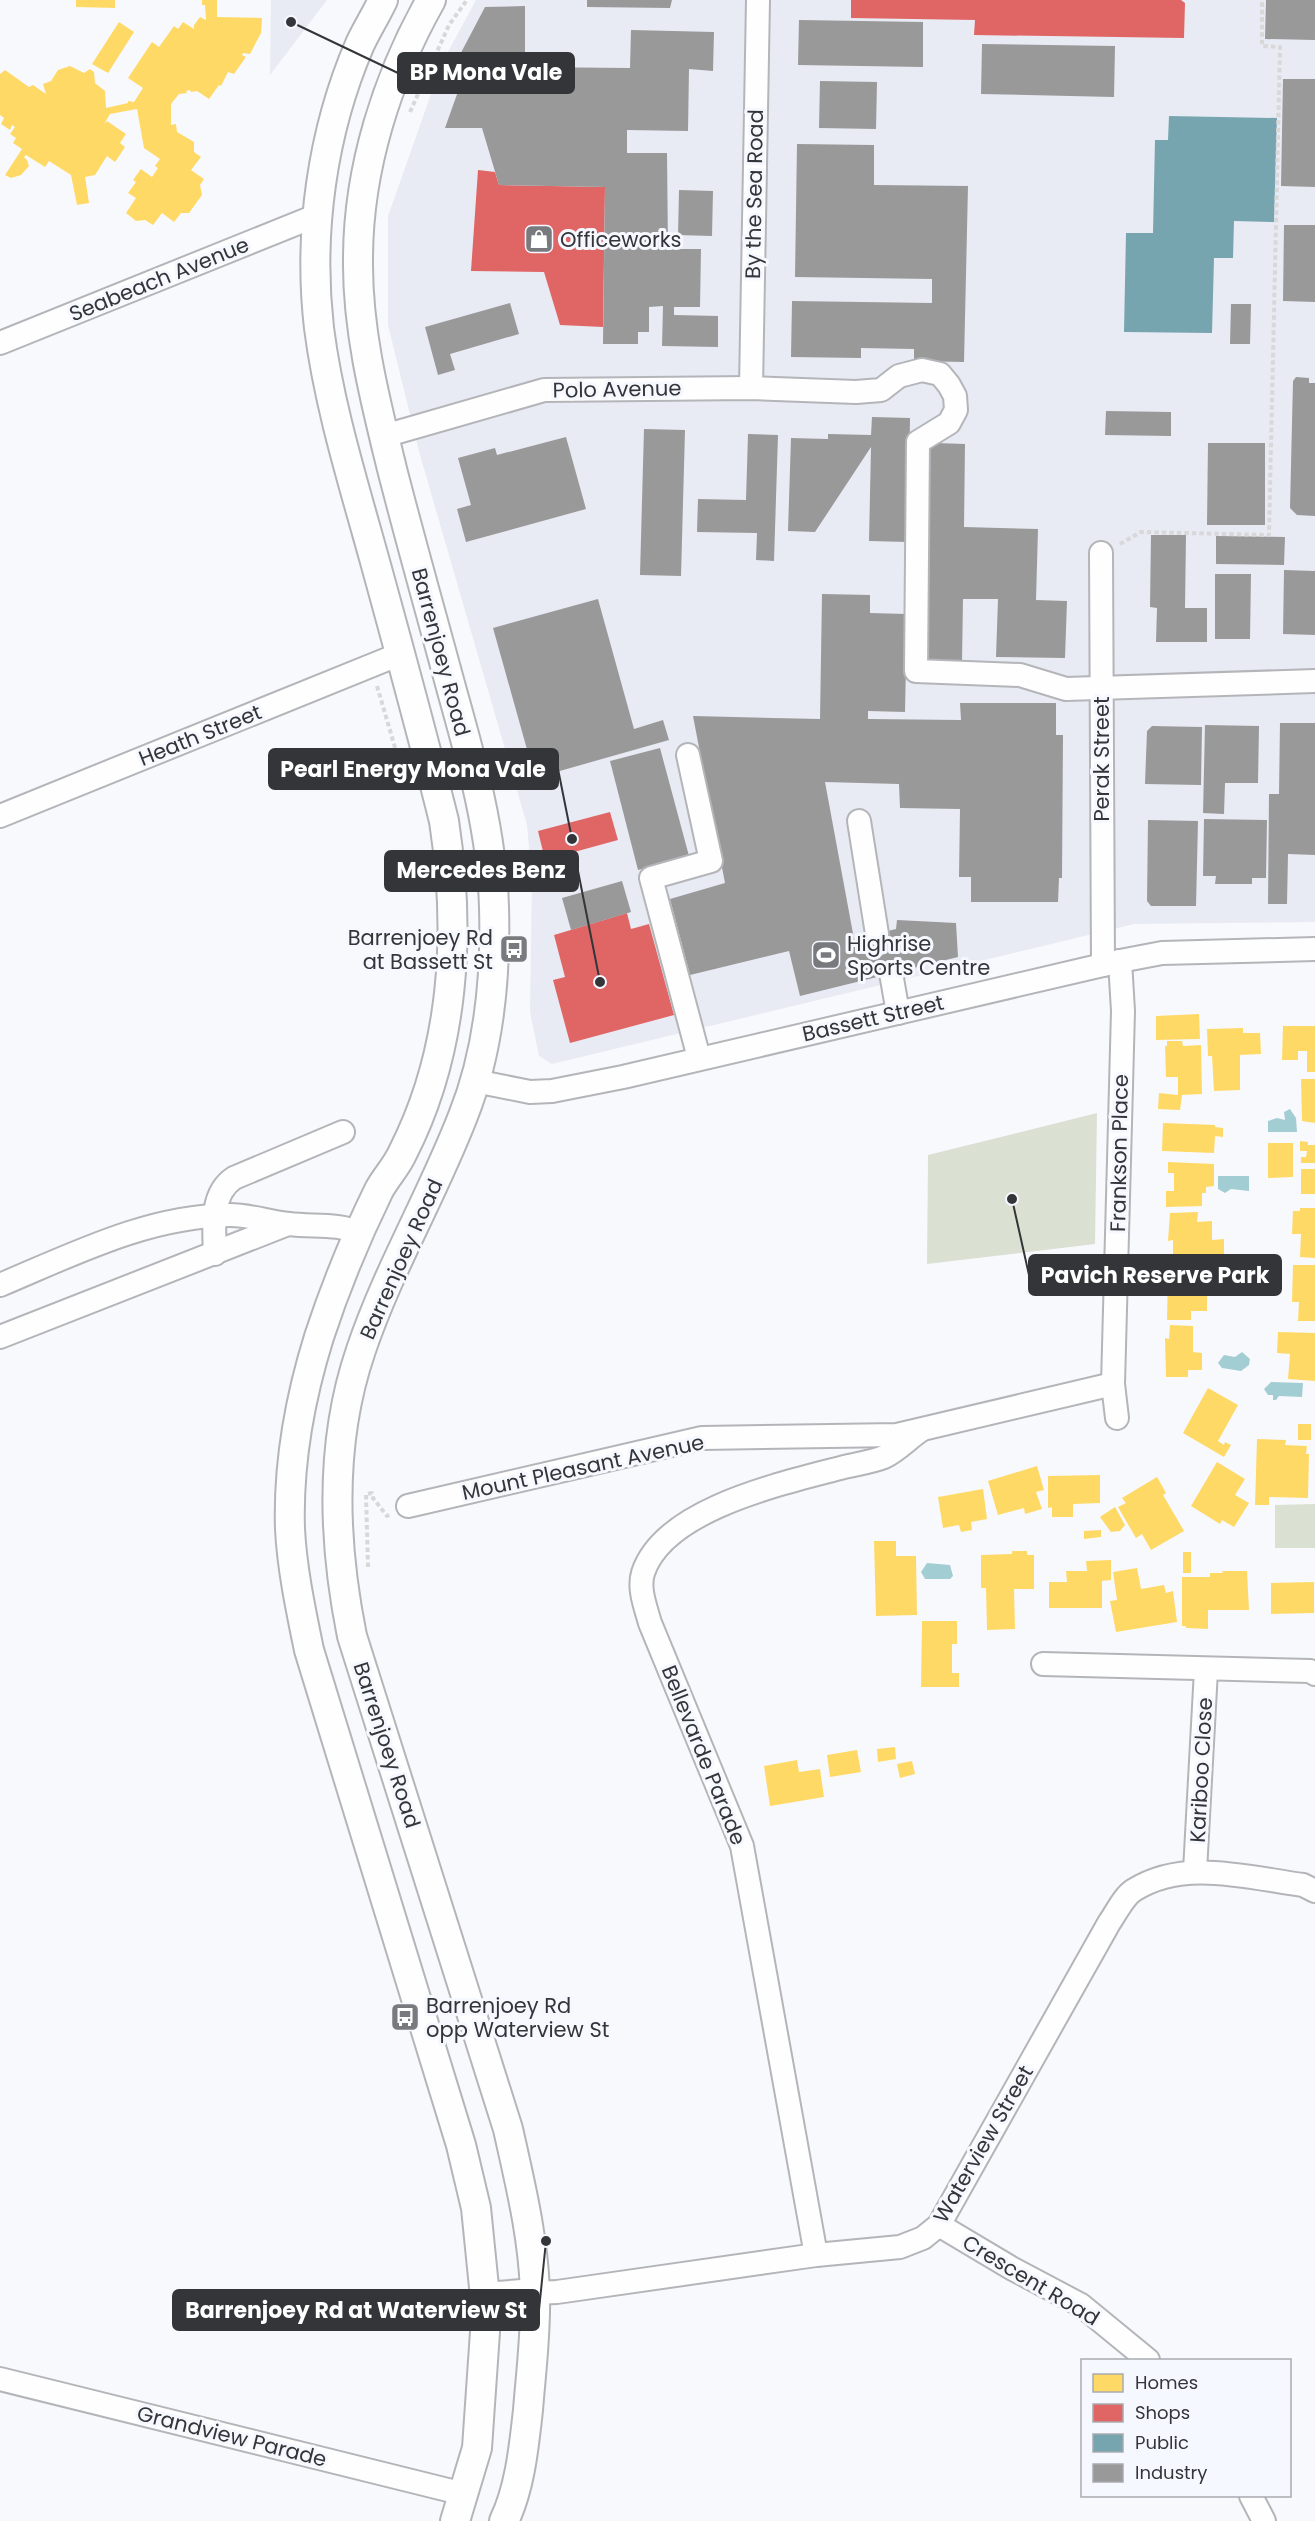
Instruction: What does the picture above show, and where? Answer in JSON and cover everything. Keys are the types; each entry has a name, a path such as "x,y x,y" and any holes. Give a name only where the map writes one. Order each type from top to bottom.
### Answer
{"main road":[{"name":"Barrenjoey Road","path":"383,0 360,44 337,110 321,184 315,254 317,300 324,353 352,477 444,820 451,870 453,962 436,1068 403,1153 380,1189 319,1337 302,1402 294,1455 290,1529 309,1650 461,2145 476,2208 485,2297 485,2332 477,2448 455,2521"},
{"name":"Barrenjoey Road","path":"431,0 409,40 382,111 366,176 358,257 363,332 384,436 488,830 495,944 492,987 475,1081 436,1181 398,1261 360,1350 344,1413 339,1455 336,1519 343,1589 352,1636 508,2129 525,2201 535,2293 535,2334 525,2439 511,2507 504,2521"},
{"name":"Bassett Street","path":"436,1068 475,1081"},
{"path":"361,1233 398,1261"},
{"name":"Waterview Street","path":"485,2297 535,2293"}],"street":[{"name":"By the Sea Road","path":"751,388 758,0"},
{"name":"Seabeach Avenue","path":"0,343 318,215"},
{"name":"Polo Avenue","path":"384,436 544,390 751,388 856,392 881,390 899,376 922,370 940,374 955,396 956,410 949,423 918,442 916,671 1020,675 1066,689 1101,687"},
{"name":"Perak Street","path":"1101,553 1101,687 1112,963"},
{"name":"Heath Street","path":"0,816 400,654"},
{"path":"1101,687 1315,681"},
{"path":"688,755 711,861 651,878 699,1058"},
{"path":"859,821 877,934"},
{"name":"Bassett Street","path":"475,1081 519,1091 552,1091 1162,953 1315,949"},
{"name":"Frankson Place","path":"1112,963 1123,1011 1113,1384 1117,1418"},
{"path":"891,973 897,1013"},
{"path":"215,1254 214,1216 225,1184 234,1178 343,1132"},
{"path":"0,1285 107,1240 158,1224 234,1215 288,1224 345,1227 361,1233"},
{"path":"0,1337 288,1224"},
{"name":"Mount Pleasant Avenue","path":"408,1506 702,1438 897,1435 1113,1384"},
{"name":"Bellevarde Parade","path":"816,2255 742,1846 650,1623 642,1593 643,1574 657,1548 683,1525 712,1509 758,1491 885,1456 921,1430"},
{"name":"Kariboo Close","path":"1043,1664 1310,1671 1315,1674"},
{"name":"Kariboo Close","path":"1195,1871 1206,1670"},
{"name":"Waterview Street","path":"535,2293 557,2292 816,2255 900,2247 922,2238 939,2225 1115,1915 1132,1891 1162,1877 1195,1871 1303,1885 1315,1891"},
{"name":"Crescent Road","path":"939,2225 1013,2269 1081,2305 1146,2359"},
{"name":"Grandview Parade","path":"0,2379 464,2494"},
{"path":"1252,2497 1264,2521"}],"path":[{"path":"407,119 449,25 467,0"},
{"path":"1101,553 1141,532 1269,535 1280,47 1262,46 1262,0"},
{"path":"376,682 399,761 405,769 413,769"},
{"path":"369,1578 366,1494 372,1493 373,1498 387,1516 408,1506"}],"shaded area":[{"path":"271,0 327,0 270,75"},
{"path":"476,0 1315,0 1315,922 1134,924 552,1064 539,1056 530,1012 532,880 527,825 420,455 388,325 388,216 442,63"}],"green space":[{"path":"1097,1113 1095,1244 927,1264 928,1155"},
{"path":"1315,1504 1315,1548 1275,1548 1275,1505"}],"water":[{"path":"1290,1109 1296,1118 1297,1132 1268,1132 1268,1121 1277,1118 1285,1120 1284,1112"},
{"path":"1218,1176 1249,1176 1249,1191 1231,1189 1225,1193 1218,1189"},
{"path":"1242,1352 1250,1359 1249,1365 1241,1371 1222,1368 1218,1363 1224,1355 1235,1357"},
{"path":"1271,1382 1303,1383 1302,1397 1279,1396 1273,1400 1273,1395 1268,1395 1264,1389"},
{"path":"927,1563 950,1565 953,1576 950,1579 925,1579 921,1572"}],"building: Homes":[{"path":"76,0 115,0 115,8 76,7"},
{"path":"202,0 217,0 217,17 262,18 261,33 250,54 243,53 242,55 246,57 234,74 228,72 221,86 219,85 209,99 197,91 191,92 190,90 179,94 171,104 171,125 176,124 177,132 194,142 194,152 201,157 191,170 204,179 200,185 202,195 189,213 181,213 174,222 162,213 153,225 145,220 136,221 126,213 136,198 128,193 136,182 133,180 141,169 152,177 158,168 155,166 160,159 144,148 137,109 110,114 104,124 107,121 126,134 120,143 125,147 115,162 107,156 95,175 85,177 89,203 77,205 71,175 49,161 45,167 26,155 24,157 29,166 21,175 11,178 5,175 22,149 13,143 16,138 10,134 15,127 12,125 10,130 1,124 4,118 0,115 0,74 5,70 29,87 33,85 46,94 43,84 51,81 58,70 70,66 84,73 90,69 94,72 95,83 105,91 106,108 128,103 128,101 134,102 143,88 128,78 152,42 159,47 174,26 178,29 183,22 194,29 200,17 206,20 205,5 202,5"},
{"path":"119,22 134,32 108,73 92,64"},
{"path":"1199,1014 1200,1039 1156,1040 1156,1016"},
{"path":"1283,1026 1315,1026 1315,1072 1307,1072 1307,1051 1298,1051 1298,1060 1282,1060"},
{"path":"1243,1028 1243,1033 1260,1033 1261,1054 1240,1055 1240,1090 1214,1091 1212,1056 1208,1056 1207,1029"},
{"path":"1167,1041 1182,1041 1183,1046 1201,1045 1202,1094 1182,1095 1180,1110 1158,1109 1159,1093 1178,1095 1178,1077 1166,1077 1165,1046 1167,1046"},
{"path":"1301,1079 1315,1079 1315,1123 1302,1121"},
{"path":"1163,1123 1215,1125 1215,1127 1223,1128 1223,1137 1215,1136 1214,1153 1162,1151"},
{"path":"1300,1141 1308,1142 1308,1145 1315,1145 1315,1163 1301,1163 1301,1157 1306,1157 1307,1151 1300,1151"},
{"path":"1268,1143 1293,1143 1293,1177 1268,1178"},
{"path":"1168,1162 1214,1164 1214,1186 1206,1187 1206,1193 1202,1193 1202,1206 1166,1207 1166,1191 1174,1191 1174,1173 1168,1173"},
{"path":"1301,1169 1315,1169 1315,1194 1301,1194"},
{"path":"1300,1208 1315,1208 1315,1258 1300,1257 1301,1234 1292,1234 1293,1211 1300,1211"},
{"path":"1198,1212 1197,1222 1212,1221 1212,1240 1224,1239 1224,1262 1173,1262 1173,1240 1168,1241 1170,1213"},
{"path":"1293,1265 1315,1265 1315,1321 1298,1321 1299,1302 1292,1302"},
{"path":"1168,1268 1197,1269 1197,1271 1207,1272 1207,1311 1191,1311 1191,1320 1167,1320"},
{"path":"1170,1325 1193,1326 1193,1352 1202,1353 1202,1370 1188,1370 1188,1377 1166,1377 1165,1338 1169,1339"},
{"path":"1278,1332 1315,1333 1315,1381 1288,1379 1290,1354 1277,1353"},
{"path":"1208,1388 1238,1405 1218,1441 1224,1445 1225,1442 1231,1445 1224,1457 1183,1433"},
{"path":"1298,1424 1311,1424 1311,1440 1298,1440"},
{"path":"1257,1439 1286,1440 1285,1445 1307,1446 1306,1454 1309,1454 1308,1498 1269,1497 1269,1505 1255,1505"},
{"path":"1217,1462 1245,1479 1235,1495 1249,1503 1234,1527 1222,1520 1220,1524 1191,1506"},
{"path":"1037,1466 1044,1490 1036,1492 1042,1509 1025,1514 1024,1508 998,1515 988,1481"},
{"path":"1100,1475 1100,1503 1073,1504 1073,1517 1052,1517 1052,1507 1048,1508 1048,1476"},
{"path":"1157,1477 1166,1493 1163,1495 1184,1531 1151,1550 1142,1534 1136,1538 1118,1507 1126,1503 1122,1498"},
{"path":"983,1489 987,1519 971,1522 972,1530 961,1532 959,1525 943,1528 938,1497"},
{"path":"1115,1507 1125,1525 1120,1531 1111,1532 1100,1517"},
{"path":"1101,1530 1101,1537 1084,1539 1084,1531"},
{"path":"874,1541 896,1541 896,1556 916,1556 917,1615 876,1616"},
{"path":"1012,1551 1027,1551 1027,1555 1034,1555 1034,1589 1014,1589 1015,1629 987,1630 986,1588 981,1588 981,1555 1012,1554"},
{"path":"1183,1552 1191,1552 1191,1573 1183,1573"},
{"path":"1111,1560 1111,1580 1102,1581 1102,1608 1049,1608 1049,1582 1067,1582 1066,1571 1087,1571 1086,1561"},
{"path":"1137,1568 1141,1589 1164,1585 1166,1593 1173,1591 1177,1622 1116,1632 1110,1601 1117,1600 1113,1572"},
{"path":"1222,1571 1247,1571 1249,1610 1208,1610 1208,1629 1182,1626 1182,1577 1210,1577 1210,1573 1223,1573"},
{"path":"1314,1582 1314,1613 1271,1614 1271,1583"},
{"path":"922,1621 957,1621 957,1644 952,1644 952,1673 959,1673 959,1687 921,1687"},
{"path":"895,1747 896,1759 878,1762 877,1749"},
{"path":"857,1750 861,1772 830,1777 827,1755"},
{"path":"797,1760 799,1772 820,1769 824,1797 770,1806 764,1766"},
{"path":"912,1761 915,1774 900,1778 897,1764"}],"building: Shops":[{"path":"851,0 1181,0 1185,3 1184,38 974,35 975,20 851,18"},
{"name":"Officeworks","path":"478,170 495,172 499,185 605,187 603,327 560,325 544,272 471,271"},
{"path":"610,812 618,840 545,860 538,831"},
{"path":"627,913 631,929 649,924 674,1015 570,1043 553,980 565,977 554,935"}],"building: Public":[{"path":"1169,116 1277,118 1274,222 1234,221 1233,258 1214,258 1212,333 1124,332 1126,233 1153,233 1155,140 1168,140"}],"building: Industry":[{"path":"587,0 672,0 670,8 587,7"},
{"path":"1266,0 1315,0 1315,40 1265,39"},
{"path":"525,6 525,67 630,68 631,30 714,32 713,71 689,69 688,131 627,130 627,153 667,153 668,249 701,249 700,307 674,307 674,315 718,316 718,347 662,346 663,306 649,307 649,332 638,332 638,344 603,344 605,187 499,185 482,128 445,128 467,66 454,66 485,7"},
{"path":"799,20 923,22 923,67 798,65"},
{"path":"982,44 1115,46 1114,97 981,94"},
{"path":"1283,79 1315,79 1315,187 1281,186"},
{"path":"820,81 877,82 876,129 819,128"},
{"path":"797,144 874,145 874,185 968,186 964,362 914,361 914,349 861,348 861,358 791,357 792,301 932,303 932,279 795,277"},
{"path":"679,190 713,191 712,236 678,235"},
{"path":"1284,225 1315,225 1315,302 1283,301"},
{"path":"510,303 519,334 450,354 455,370 438,375 425,327"},
{"path":"1231,304 1251,304 1250,344 1230,344"},
{"path":"1296,377 1309,378 1309,383 1315,383 1315,516 1297,515 1290,508 1293,381"},
{"path":"1106,411 1171,412 1171,436 1105,435"},
{"path":"872,417 910,418 908,542 869,541 871,447 815,532 788,531 791,438 828,439 828,434 871,435"},
{"path":"644,429 685,430 681,576 640,575"},
{"path":"748,434 778,435 774,561 756,560 757,533 697,532 698,499 746,500"},
{"path":"566,437 586,509 466,542 457,509 471,505 458,458 495,448 497,455"},
{"path":"936,443 965,444 964,527 1038,529 1036,600 1067,601 1065,658 996,657 998,599 963,599 962,662 931,662 926,655 929,451"},
{"path":"1208,443 1265,443 1265,525 1207,525"},
{"path":"1151,535 1186,535 1185,608 1207,608 1207,642 1156,642 1157,608 1150,607"},
{"path":"1216,536 1285,537 1284,565 1216,564"},
{"path":"1284,570 1315,571 1315,635 1283,634"},
{"path":"1215,574 1251,574 1250,639 1215,639"},
{"path":"822,594 870,595 870,613 907,614 905,712 868,711 868,719 961,720 960,703 1056,703 1056,735 1063,735 1062,878 1059,878 1058,902 971,902 971,877 959,877 960,809 900,808 899,784 825,782 854,939 896,929 897,920 956,923 958,957 800,996 789,951 690,975 670,899 725,883 693,716 820,719"},
{"path":"598,599 634,729 663,720 669,740 535,778 493,628"},
{"path":"1280,723 1315,723 1315,855 1288,854 1287,904 1268,904 1269,794 1279,794"},
{"path":"1205,725 1259,726 1258,783 1225,783 1224,814 1203,813"},
{"path":"1152,726 1202,727 1201,785 1145,784 1147,731"},
{"path":"660,748 689,856 638,870 610,761"},
{"path":"1204,819 1267,820 1266,878 1252,878 1252,884 1215,884 1216,876 1203,876"},
{"path":"1148,820 1198,821 1196,906 1151,906 1147,901"},
{"path":"622,881 631,912 571,930 562,898"}],"tunnel":[{"path":"877,934 880,950 891,973"}],"place":[{"name":"BP Mona Vale","path":"291,22"},
{"name":"Officeworks","path":"539,239"},
{"name":"Pearl Energy Mona Vale","path":"572,839"},
{"name":"Barrenjoey Rd at Bassett St","path":"514,949"},
{"name":"Highrise Sports Centre","path":"826,955"},
{"name":"Mercedes Benz","path":"600,982"},
{"name":"Pavich Reserve Park","path":"1012,1199"},
{"name":"Barrenjoey Rd opp Waterview St","path":"405,2017"},
{"name":"Barrenjoey Rd at Waterview St","path":"546,2241"}]}
